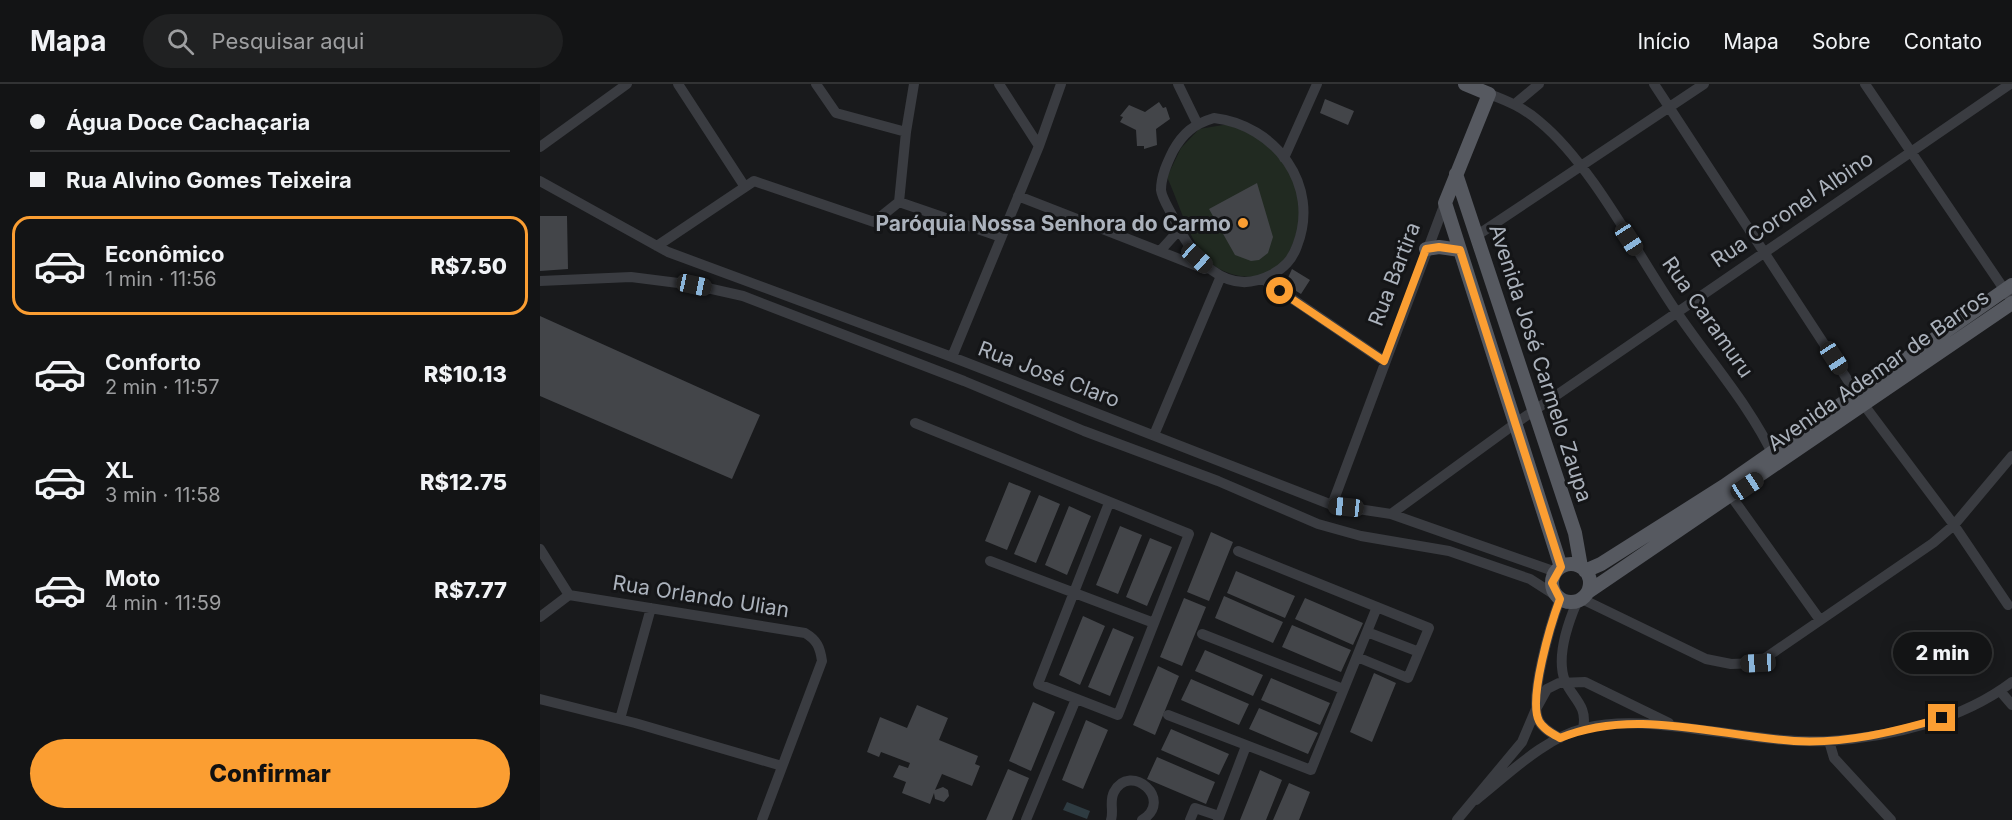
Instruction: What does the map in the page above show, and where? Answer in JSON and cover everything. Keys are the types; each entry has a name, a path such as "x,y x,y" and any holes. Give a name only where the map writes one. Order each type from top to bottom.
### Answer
{"main road":[{"name":"Rua Caramuru","path":"1465,84 1489,94"},
{"name":"Rua Bartira","path":"1445,203 1489,94"},
{"name":"Avenida José Carmelo Zaupa","path":"1456,174 1575,533 1583,569"},
{"name":"Avenida José Carmelo Zaupa","path":"1445,203 1516,423 1558,569"},
{"path":"1426,249 1439,247 1460,250"},
{"name":"Avenida Ademar de Barros","path":"1583,598 1727,491 1772,451 1856,392 2010,295"},
{"name":"Avenida Ademar de Barros","path":"1583,569 1601,564 1727,491 1778,465 1864,405 2010,295"},
{"path":"1571,564 1583,569 1590,580 1583,598 1558,597 1552,583 1558,569 1571,564"}],"street":[{"path":"540,147 627,84"},
{"path":"678,84 745,187"},
{"path":"816,84 836,113 906,132"},
{"path":"657,246 754,181 874,222 899,202 906,132 914,84"},
{"path":"999,84 1039,146"},
{"path":"952,357 1039,146 1061,84"},
{"path":"1178,84 1197,123"},
{"path":"1284,158 1317,84"},
{"path":"1516,103 1539,84"},
{"path":"1654,84 1765,250 1864,405 1954,525 2008,605"},
{"path":"1476,236 1704,84"},
{"path":"1865,84 2010,295"},
{"name":"Rua Coronel Albino","path":"1391,514 1516,423 1765,250 2010,84"},
{"name":"Rua Caramuru","path":"1489,94 1516,103 1542,122 1581,167 1677,312 1748,412 1778,465"},
{"path":"1018,196 1217,274 1253,283 1285,268 1297,248 1305,223 1304,191 1276,146 1233,120 1214,118 1197,123 1180,138 1162,179 1161,193 1179,230 1197,258 1217,274"},
{"name":"Rua José Claro","path":"540,181 657,246 952,357 1332,505 1391,514 1558,569"},
{"path":"899,202 1001,237"},
{"name":"Rua Bartira","path":"1332,505 1445,203"},
{"path":"1160,251 1179,230"},
{"path":"1154,435 1217,274"},
{"name":"Rua José Claro","path":"540,281 631,277 694,285 743,296 964,381 1084,431 1218,481 1318,524 1361,536 1449,551 1530,579 1558,597"},
{"path":"1263,279 1384,361"},
{"path":"915,423 1189,534 1118,715 1038,684 1109,502"},
{"path":"1583,728 1584,712 1566,682 1563,657 1583,598 1706,659 1731,664 1758,663 1954,525 2012,456"},
{"path":"1727,491 1820,620"},
{"path":"540,549 569,595 540,617"},
{"path":"1238,551 1429,628 1408,678 1357,657"},
{"path":"990,561 1154,623"},
{"name":"Rua Orlando Ulian","path":"569,595 805,633 814,639 820,648 822,661 782,766"},
{"path":"1558,597 1548,631 1536,709 1539,722 1560,738"},
{"path":"1168,715 1311,770 1377,607"},
{"path":"620,719 651,608"},
{"path":"1367,632 1419,652"},
{"path":"1202,634 1343,689"},
{"path":"1457,820 1522,742 1547,689 1566,682 1585,682 1678,727"},
{"path":"1476,800 1549,743 1583,728 1612,723 1678,727 1794,741 1829,741 1902,730 1942,718 2000,691 2012,682"},
{"path":"2000,691 2012,705"},
{"path":"540,699 620,719 782,766 762,820"},
{"path":"1026,820 1076,699"},
{"path":"1829,741 1834,758 1891,820"},
{"path":"1190,820 1195,808 1219,818 1246,746"},
{"path":"1111,820 1113,793 1122,783 1136,781 1148,787 1153,800 1150,813 1142,820"}],"shaded area":[{"path":"1229,124 1257,137 1273,148 1295,180 1301,199 1298,229 1286,257 1272,271 1250,277 1238,276 1217,267 1201,252 1167,177 1181,148 1199,129"},
{"path":"1067,802 1090,811 1087,819 1063,810"}],"building":[{"path":"1325,99 1354,111 1348,125 1320,113"},
{"path":"1159,102 1163,108 1166,107 1170,119 1156,129 1157,145 1144,149 1144,146 1137,146 1136,130 1120,122 1123,117 1120,116 1129,105 1145,112"},
{"name":"Paróquia Nossa Senhora do Carmo","path":"1257,183 1273,237 1268,253 1259,260 1251,261 1235,255 1209,209"},
{"path":"540,216 567,216 568,269 540,271"},
{"path":"1292,269 1310,280 1301,294 1285,284"},
{"path":"540,316 760,415 732,479 540,396"},
{"path":"1009,482 1031,491 1007,550 985,541"},
{"path":"1039,495 1060,504 1036,563 1014,554"},
{"path":"1069,506 1091,516 1067,575 1045,565"},
{"path":"1120,526 1142,535 1118,594 1096,585"},
{"path":"1211,532 1233,542 1209,601 1187,592"},
{"path":"1150,538 1172,547 1147,606 1126,597"},
{"path":"1236,571 1295,596 1285,618 1227,593"},
{"path":"1224,596 1283,622 1273,643 1215,618"},
{"path":"1184,598 1206,607 1182,666 1160,657"},
{"path":"1305,598 1363,623 1353,645 1295,619"},
{"path":"1083,616 1105,626 1080,685 1059,675"},
{"path":"1292,625 1351,650 1341,672 1282,647"},
{"path":"1113,628 1134,637 1110,696 1088,687"},
{"path":"1205,650 1263,675 1253,696 1195,671"},
{"path":"1158,666 1179,676 1155,735 1133,725"},
{"path":"1374,673 1396,683 1372,742 1350,732"},
{"path":"1271,678 1330,703 1320,725 1261,700"},
{"path":"1191,679 1249,704 1239,725 1181,700"},
{"path":"1033,702 1055,712 1031,771 1009,761"},
{"path":"917,705 948,718 939,740 978,756 975,764 980,766 972,786 942,774 935,790 943,787 948,790 949,796 944,802 935,799 934,793 930,804 902,793 906,782 893,777 899,765 908,768 910,763 881,752 879,757 867,752 880,717 907,728"},
{"path":"1259,708 1318,733 1308,754 1249,729"},
{"path":"1086,720 1108,730 1083,789 1062,780"},
{"path":"1171,729 1229,754 1219,775 1161,750"},
{"path":"1157,757 1215,782 1206,804 1147,779"},
{"path":"1008,769 1029,778 1012,820 986,820"},
{"path":"1260,770 1282,780 1266,820 1240,820"},
{"path":"1289,783 1310,792 1299,820 1273,820"}],"place":[{"name":"Paróquia Nossa Senhora do Carmo","path":"1243,223"}],"route":[{"path":"1280,291 1384,361 1426,249 1439,247 1460,250 1561,567 1553,577 1553,589 1560,599 1548,631 1536,709 1539,722 1545,729 1560,738 1583,728 1612,723 1657,725 1794,741 1829,741 1893,733 1942,718"}]}
